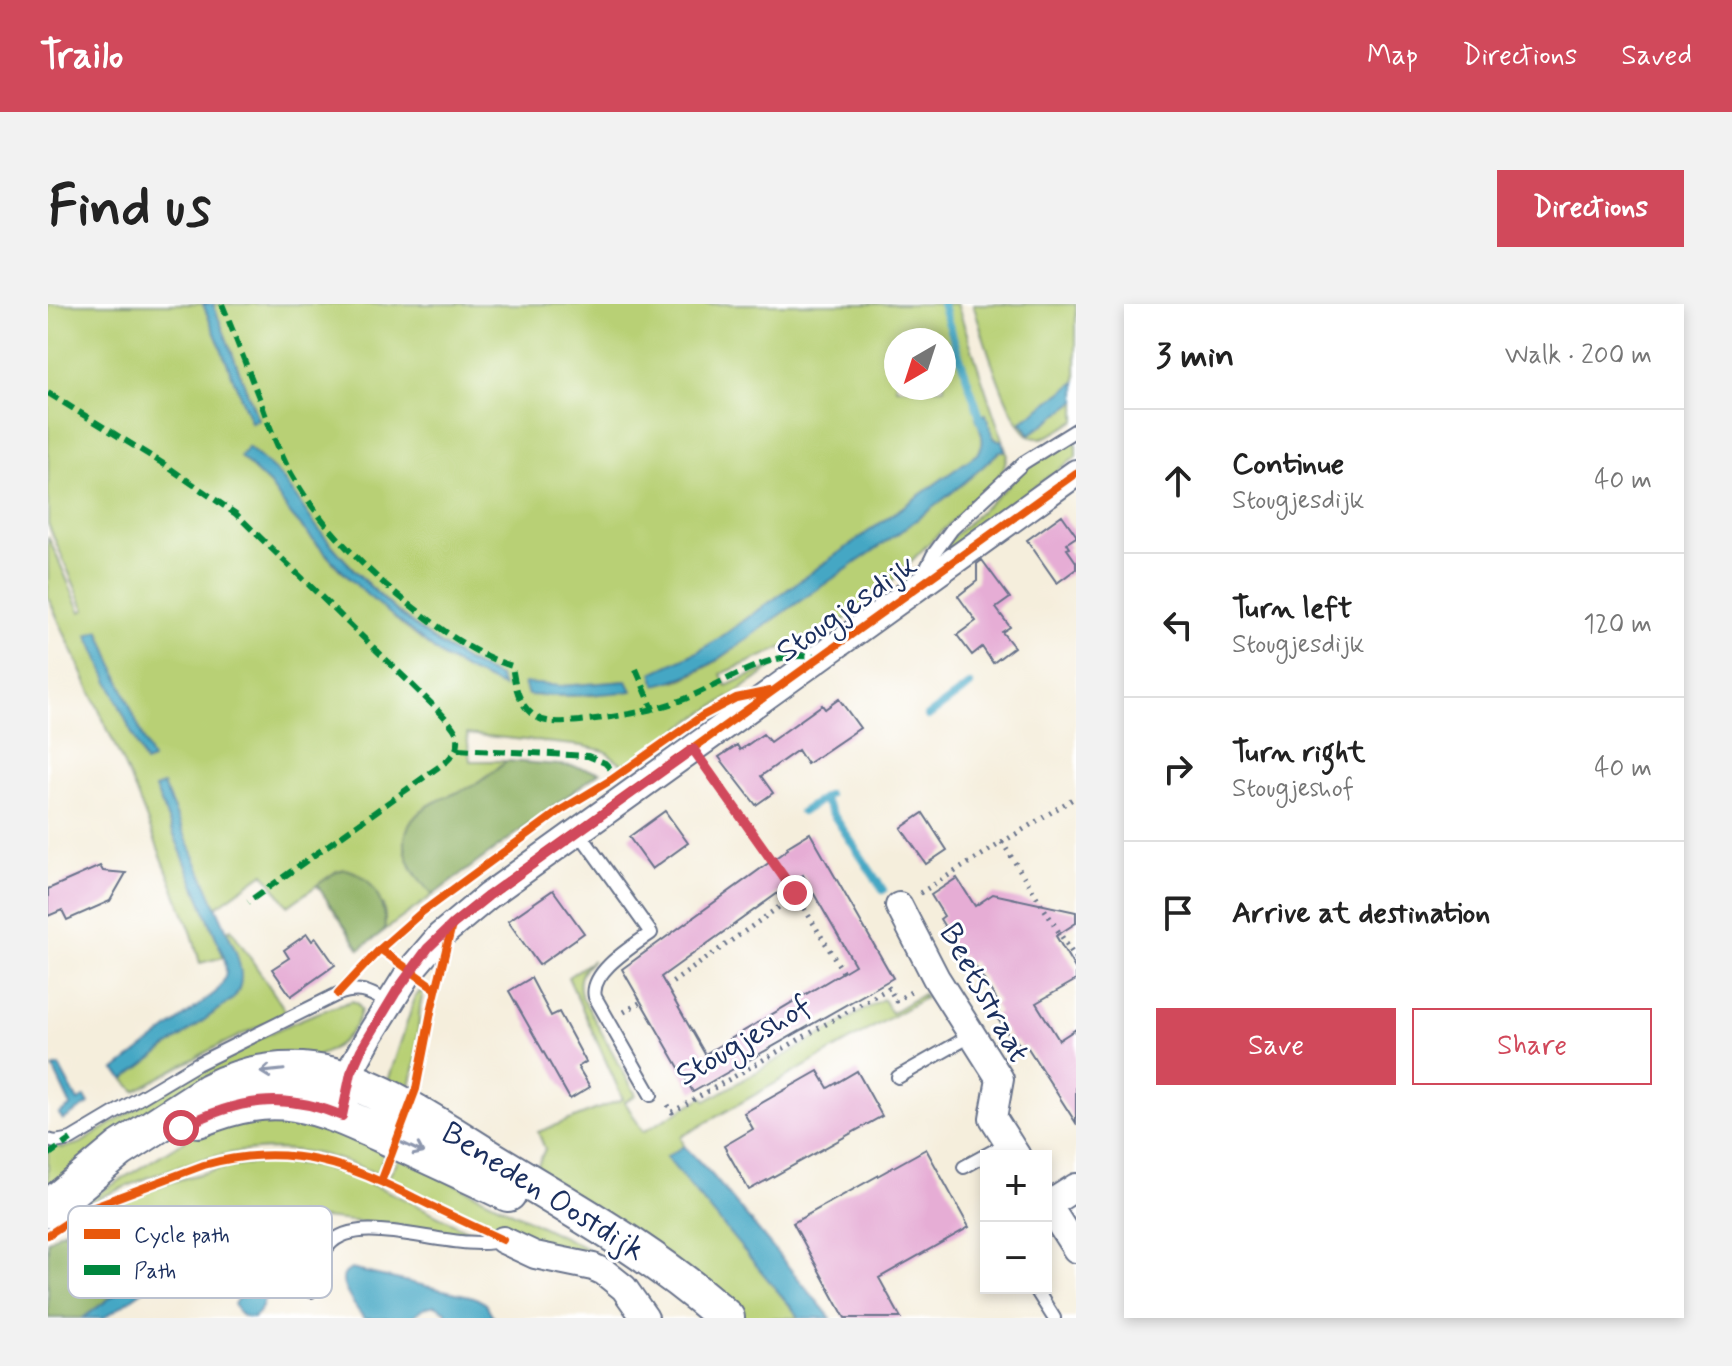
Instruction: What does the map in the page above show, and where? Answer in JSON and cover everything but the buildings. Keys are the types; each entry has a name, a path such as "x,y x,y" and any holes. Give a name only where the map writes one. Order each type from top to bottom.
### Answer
{"main road":[{"path":"52,1207 120,1149 226,1083 253,1074 280,1070 308,1071 349,1080"},
{"name":"Beneden Oostdijk","path":"349,1080 435,1125 628,1242 726,1318"},
{"path":"52,1207 181,1128 239,1104 271,1101 308,1104 342,1116"},
{"name":"Beneden Oostdijk","path":"342,1116 570,1226 624,1262 689,1318"}],"street":[{"name":"Stougjesdijk","path":"342,1116 354,1064 365,1043 416,962 446,931 488,896 1076,473"},
{"name":"Beetsstraat","path":"899,906 936,978 1000,1079 993,1118 1012,1149"},
{"path":"1052,1200 1076,1187"},
{"path":"1052,1211 1076,1249"},
{"path":"503,1240 535,1255 604,1272 624,1288 645,1318"}],"lane":[{"path":"919,587 933,555 952,529 1023,463 1076,430"},
{"name":"Stougjeshof","path":"578,831 651,933 608,966 593,990 651,1095"},
{"path":"48,1140 71,1139 197,1064 338,994 355,989 389,1003"},
{"path":"898,1077 972,1035"},
{"path":"964,1167 1012,1149"},
{"path":"332,1242 349,1232 368,1231 480,1244 503,1240"},
{"path":"1039,1294 1054,1318"}],"path":[{"path":"899,906 1076,797"},
{"path":"1002,842 1076,959"},
{"path":"666,987 796,895"},
{"path":"675,967 682,976"}],"green space":[{"path":"48,304 203,304 252,421 258,419 213,304 957,304 1007,454 997,480 876,597 838,624 721,674 726,686 776,665 625,766 605,751 583,746 467,734 470,761 507,761 474,786 453,794 405,848 412,870 433,895 385,930 383,905 337,871 288,906 264,873 216,907 163,785 155,788 224,957 200,963 192,934 135,790 48,597 48,536 81,612 85,610 48,524","holes":["977,417 1000,451 974,475 890,539 715,662 676,681 653,673 721,637 977,454 983,441","249,448 273,469 320,531 379,595 448,650 499,677 470,672 444,658 339,569 292,516 270,485 240,457","100,631 151,760 145,763 89,636","626,681 596,695 528,695 525,684 561,686"]},
{"path":"973,304 1076,304 1076,382 1021,423 1030,434 1076,401 1076,420 1046,436 1036,438 1026,433 1007,402"},
{"path":"1076,438 1076,457 948,549 944,545 1030,465"},
{"path":"507,761 572,766 600,772 433,895 408,858 406,834 411,822 435,802 476,784"},
{"path":"345,869 355,872 370,884 383,910 385,930 360,949 317,885"},
{"path":"231,929 287,1013 135,1091 124,1079 229,1002 236,952 227,931"},
{"path":"593,960 581,976 581,995 636,1095 625,1102 643,1132 703,1097 706,1101 883,999 891,1013 923,994 926,997 681,1137 684,1146 667,1157 800,1318 738,1318 533,1176 545,1149 538,1132 623,1099 568,977"},
{"path":"424,987 416,1062 408,1093 388,1081 415,997"},
{"path":"352,1001 361,1010 358,1019 349,1034 328,1051 48,1190 48,1145 63,1148 81,1143 179,1082 246,1045 280,1028"},
{"path":"298,1113 387,1147 377,1174 318,1154 254,1150 192,1162 78,1206 220,1122"},
{"path":"400,1157 601,1258 527,1246 391,1181 389,1175"},
{"path":"269,1162 338,1172 398,1196 474,1234 473,1237 332,1219 332,1206 110,1206 187,1177"},
{"path":"68,1231 68,1298 110,1298 83,1318 48,1318 48,1241"}],"water":[{"path":"203,304 213,304 258,420 251,422"},
{"path":"1076,382 1076,401 1030,434 1021,422"},
{"path":"986,414 993,438 1002,441 1005,451 1000,451 900,532 729,653 696,672 656,685 652,673 721,637 977,454 983,441 976,417"},
{"path":"248,447 280,476 320,531 379,595 448,650 499,677 503,687 444,658 367,595 292,516 270,485 240,457"},
{"path":"99,630 152,760 145,763 88,635"},
{"path":"627,681 632,691 567,696 528,695 524,683 561,686"},
{"path":"163,785 236,952 241,981 234,998 124,1079 115,1070 216,992 226,972 224,957 155,788"},
{"path":"59,1066 78,1101 85,1097 89,1104 63,1120 59,1114 71,1106 53,1068"},
{"path":"684,1146 713,1176 831,1318 800,1318 666,1157"},
{"path":"351,1269 474,1297 485,1303 494,1318 446,1318 446,1311 435,1305 424,1308 411,1318 364,1318 343,1284 344,1276"},
{"path":"110,1298 133,1298 104,1318 83,1318"},
{"path":"238,1298 264,1298 261,1309 253,1318 241,1315 234,1304"}],"waterway":[{"path":"942,304 983,426"},
{"path":"928,716 970,685"},
{"path":"802,812 828,795"},
{"path":"823,799 883,890"}],"marked path":[{"path":"222,304 280,451 314,509 363,564 399,596 462,643 512,666 520,699 538,718 549,722 568,722 644,711 682,700 777,659 820,657"},
{"path":"48,393 162,463 236,514 439,711 457,735 457,747 447,761 248,902"},
{"path":"636,669 653,709"},
{"path":"458,749 588,756 605,763 621,780"},
{"path":"48,1155 71,1139"}],"cycle path":[{"path":"381,1182 416,1089 452,925 1076,473"},
{"path":"380,949 422,912 561,810 611,780 702,716 736,698 770,691"},
{"path":"338,994 380,949 436,989"},
{"path":"94,1206 204,1165 233,1158 277,1155 307,1158 357,1172 503,1240"},
{"path":"48,1235 68,1222"}],"route":[{"path":"181,1128 215,1112 254,1102 308,1104 342,1116 351,1073 361,1050 396,992 428,948 488,896 693,749 795,893"}]}
